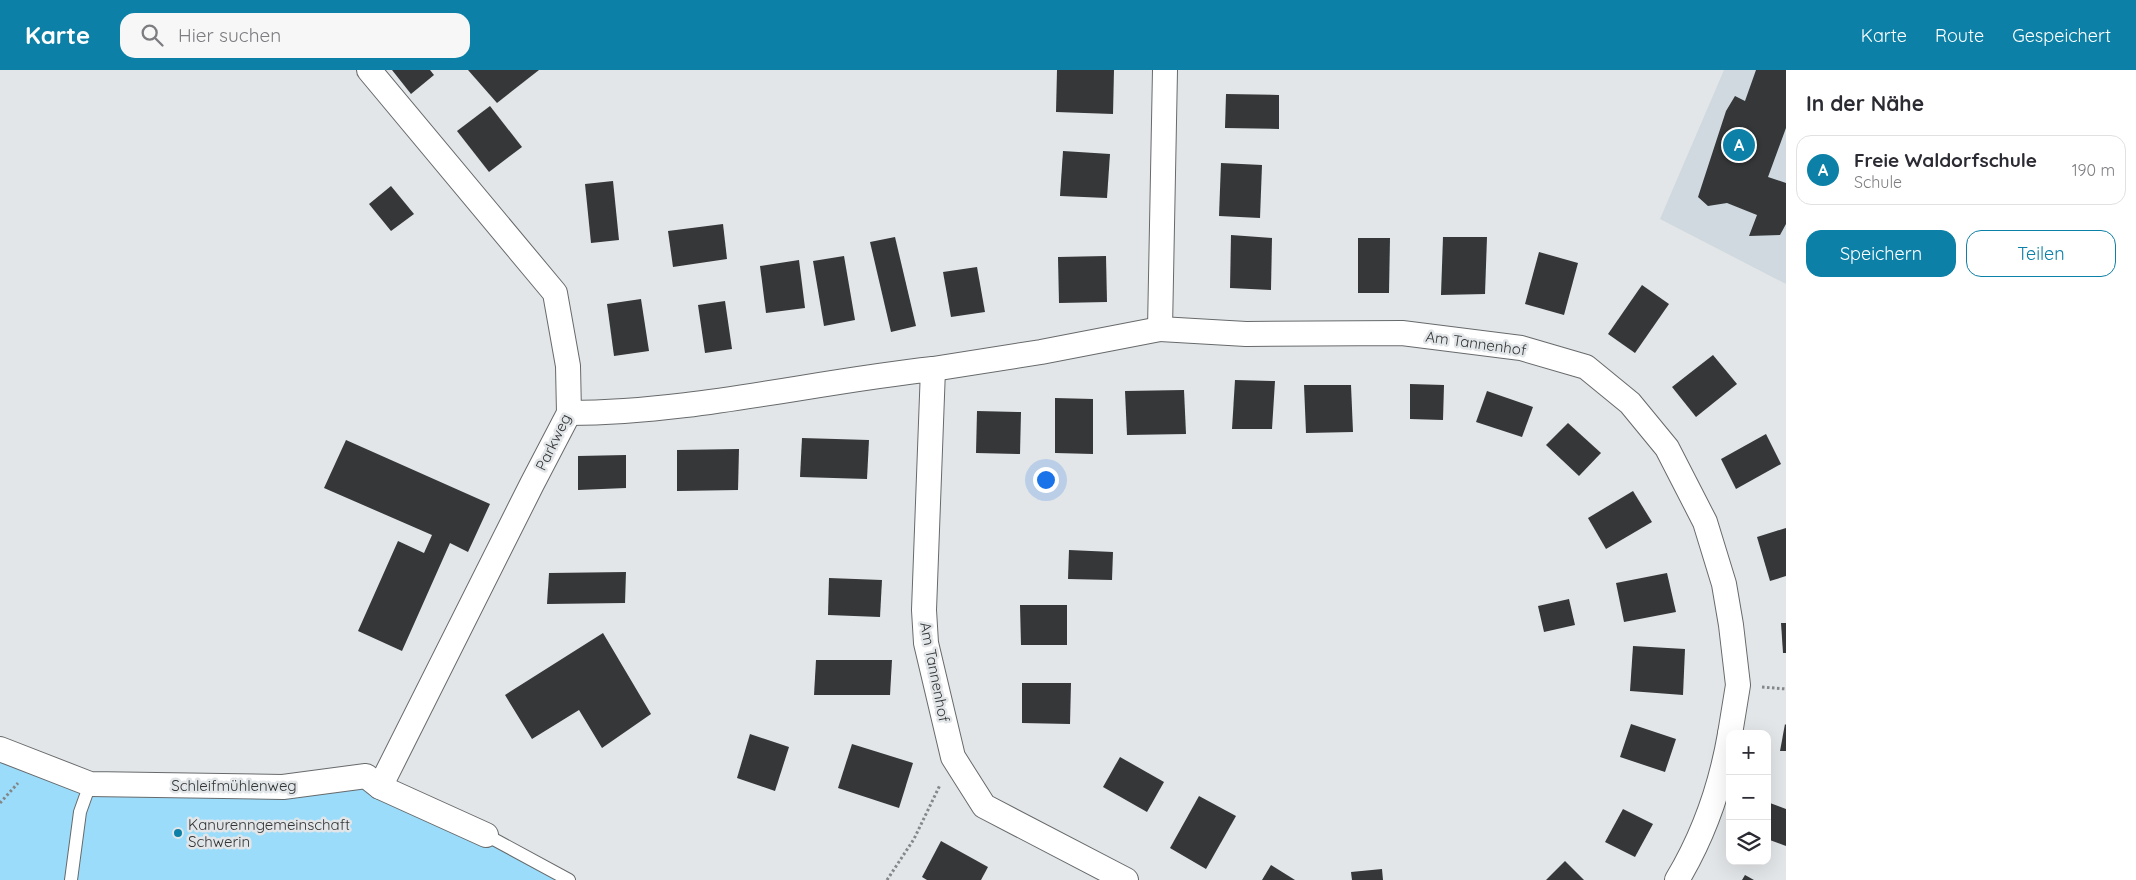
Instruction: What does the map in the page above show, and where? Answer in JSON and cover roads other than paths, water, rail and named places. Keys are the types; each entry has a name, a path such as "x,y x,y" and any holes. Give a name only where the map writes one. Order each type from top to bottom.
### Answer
{"street":[{"name":"Parkweg","path":"369,70 555,293 568,366 569,413 380,787"},
{"path":"1160,329 1165,70"},
{"name":"Am Tannenhof","path":"569,413 625,412 769,393 875,375 933,369 1041,352 1160,329 1246,334 1402,333 1521,348 1586,368 1630,403 1667,448 1705,522 1724,584 1738,685 1731,730"},
{"name":"Am Tannenhof","path":"933,369 924,610 926,643 953,757 984,806 1126,880"},
{"name":"Schleifmühlenweg","path":"0,749 90,784 283,787 366,776 380,787 486,835"},
{"name":"Am Tannenhof","path":"1677,880 1687,864 1710,814 1726,756"}],"lane":[{"path":"71,880 80,812 90,784"},
{"name":"Schleifmühlenweg","path":"486,835 569,880"}],"place":[{"name":"Freie Waldorfschule","path":"1739,145"},
{"name":"Kanurenngemeinschaft Schwerin","path":"178,833"}]}
